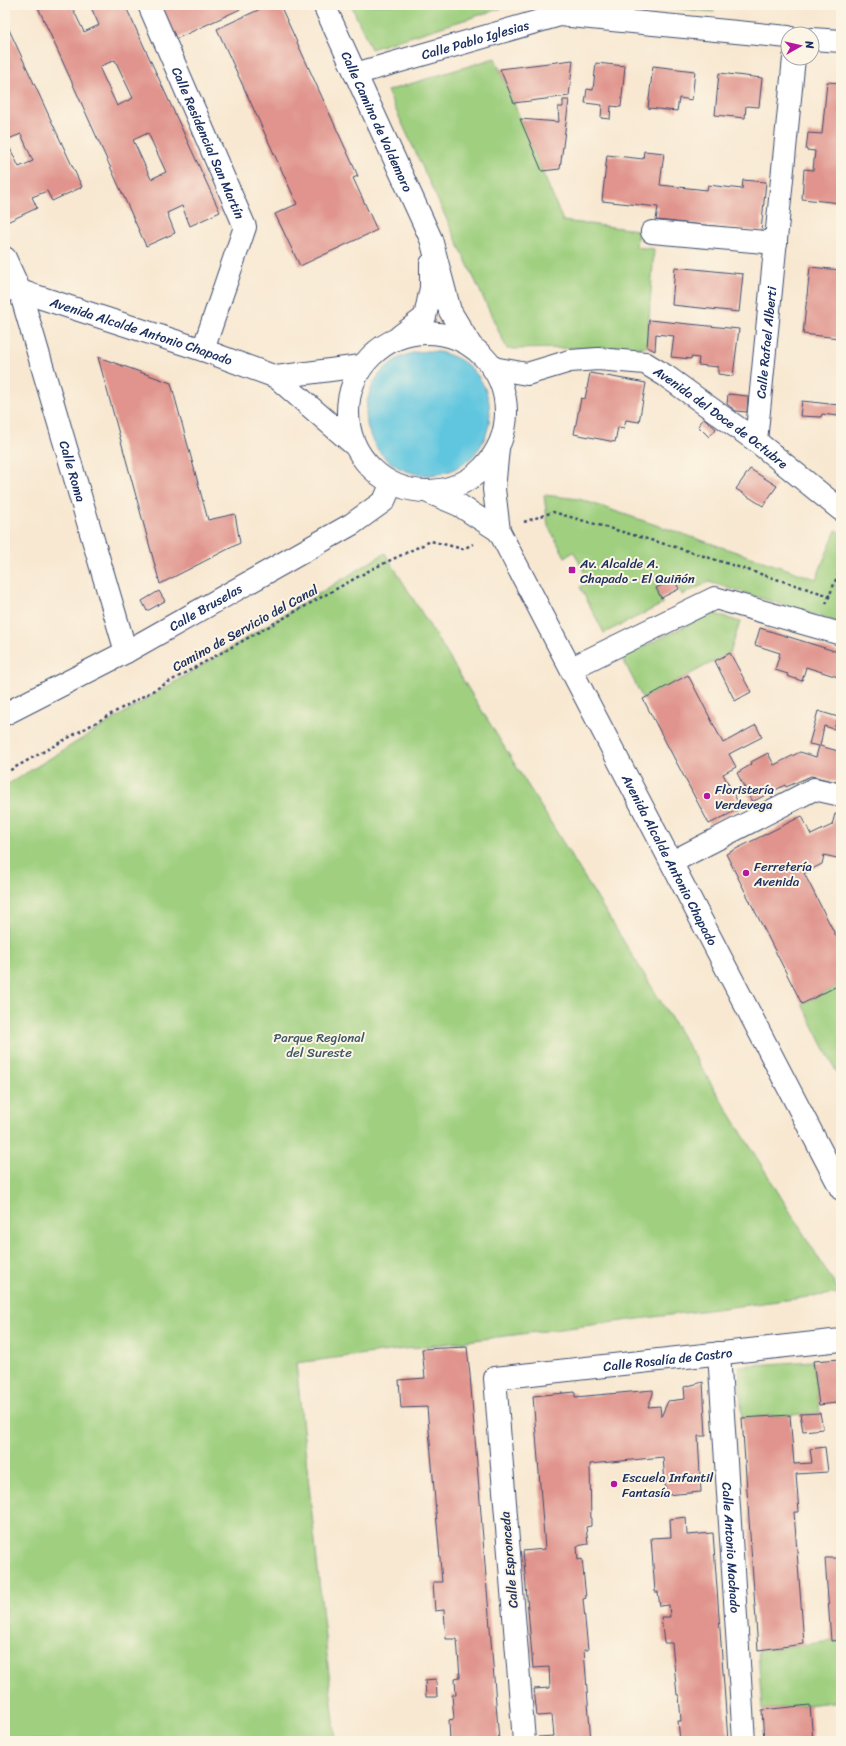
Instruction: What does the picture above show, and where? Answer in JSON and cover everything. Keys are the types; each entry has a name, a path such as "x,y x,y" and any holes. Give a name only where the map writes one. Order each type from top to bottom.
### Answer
{"street":[{"name":"Calle Residencial San Martín","path":"149,5 245,227 203,350"},
{"name":"Calle Camino de Valdemoro","path":"324,5 431,239 450,311 472,346"},
{"name":"Calle Pablo Iglesias","path":"355,74 561,10 780,36"},
{"path":"820,40 841,41"},
{"name":"Calle Rafael Alberti","path":"756,441 793,66"},
{"path":"652,232 776,243"},
{"name":"Calle Camino de Valdemoro","path":"400,336 425,317 431,288 431,239"},
{"name":"Calle Roma","path":"5,258 13,289 126,652"},
{"name":"Avenida Alcalde Antonio Chapado","path":"13,289 203,350 276,377 353,444"},
{"path":"425,332 449,335 472,346 493,368 502,386 506,407 505,428 498,448 486,466 469,480 449,489 428,492 408,490 391,485 366,465 353,444 347,417 349,390 361,366 378,348 400,336 425,332"},
{"name":"Avenida del Doce de Octubre","path":"493,368 527,374 570,361 598,359 645,363 666,376 756,441 841,510"},
{"name":"Avenida Alcalde Antonio Chapado","path":"276,377 361,366"},
{"name":"Avenida Alcalde Antonio Chapado","path":"498,448 494,489 499,531 572,668 841,1189"},
{"name":"Calle Bruselas","path":"5,714 126,652 352,524 384,501 391,485"},
{"name":"Avenida Alcalde Antonio Chapado","path":"428,492 459,505 499,531"},
{"path":"572,668 715,598 841,634"},
{"path":"672,862 814,788 841,795"},
{"name":"Calle Rosalía de Castro","path":"495,1378 841,1340"},
{"name":"Calle Antonio Machado","path":"719,1353 744,1741"},
{"name":"Calle Espronceda","path":"495,1378 524,1741"}],"path":[{"name":"Camino de Servicio del Canal","path":"5,772 372,569 431,541 463,549 499,531 553,512 675,547 830,596"},
{"path":"818,628 841,567"}],"green space":[{"path":"351,5 512,5 371,49"},
{"path":"646,5 714,5 714,12"},
{"path":"495,58 563,221 638,230 636,247 654,249 647,347 507,349 387,91"},
{"path":"544,495 579,499 816,579 836,530 841,533 841,623 709,582 682,595 674,579 656,588 663,604 604,633 580,587 589,582 574,552 565,557 548,526"},
{"name":"Parque Regional del Sureste","path":"385,553 840,1293 296,1363 336,1741 5,1741 5,786"},
{"path":"712,613 740,622 730,653 643,699 622,657"},
{"path":"841,984 841,1081 802,1004"},
{"path":"813,1361 820,1413 742,1418 739,1366"},
{"path":"841,1640 841,1701 762,1710 758,1650"}],"water":[{"path":"428,351 452,355 463,361 472,369 480,378 486,389 490,413 486,437 480,448 472,457 463,465 452,471 428,475 404,471 393,465 384,457 376,448 370,437 366,413 370,389 376,378 384,369 393,361 404,355"}],"building":[{"path":"37,5 71,5 84,32 99,25 90,5 125,5 220,212 190,226 182,206 167,213 175,233 146,246","holes":["115,60 133,98 117,106 99,67","148,133 166,172 151,179 133,140"]},
{"path":"160,5 249,5 176,39"},
{"path":"269,5 280,5 358,176 353,178 377,230 300,266 275,214 297,204 217,29"},
{"path":"5,21 82,187 52,201 47,191 32,197 37,208 7,222 5,217 5,108 9,107 5,99","holes":["21,134 33,161 19,167 6,140"]},
{"path":"573,60 569,96 514,103 500,69"},
{"path":"596,63 625,66 621,107 611,106 610,119 601,118 602,105 585,103 587,89 593,90"},
{"path":"653,66 695,71 692,100 679,98 677,111 648,108"},
{"path":"719,73 762,78 759,107 746,106 745,118 715,115"},
{"path":"827,82 841,83 841,203 802,199 804,169 813,170 815,151 806,150 808,133 822,134"},
{"path":"563,100 569,100 560,169 542,171 520,119 559,122 558,107 563,107"},
{"path":"644,151 664,153 660,185 707,190 708,185 742,189 743,180 766,182 761,231 656,220 658,207 602,201 607,155 643,159"},
{"path":"675,267 743,274 739,312 672,305"},
{"path":"810,267 841,270 841,315 839,338 803,334"},
{"path":"649,320 739,329 733,376 718,374 718,367 698,365 699,358 691,357 691,359 671,357 674,336 656,334 655,351 647,347"},
{"path":"98,357 171,383 208,520 235,514 240,543 160,584"},
{"path":"590,373 646,383 639,422 626,420 624,428 618,427 615,442 574,434 581,398 585,399"},
{"path":"728,394 748,396 747,412 736,411 727,404"},
{"path":"802,401 839,405 838,416 822,414 821,417 800,416"},
{"path":"704,418 716,429 709,437 698,426"},
{"path":"750,469 777,486 763,506 736,489"},
{"path":"674,579 679,589 661,598 656,588"},
{"path":"159,591 165,601 147,611 142,601"},
{"path":"760,628 841,653 841,678 806,667 802,681 787,676 788,674 775,670 780,653 755,645"},
{"path":"730,653 751,692 735,701 715,661"},
{"path":"688,675 723,743 756,725 762,737 729,754 736,767 723,774 741,808 709,824 643,699"},
{"path":"818,711 838,717 834,729 824,726 820,746 838,751 837,755 841,756 841,783 811,776 786,787 785,785 752,802 737,773 752,764 751,762 768,753 774,765 800,752 816,757 819,746 809,744"},
{"path":"835,814 841,815 841,859 824,855 822,864 804,873 841,946 841,984 802,1004 726,854 802,816 811,835 832,825"},
{"path":"467,1347 499,1741 450,1741 449,1720 454,1719 452,1695 456,1695 455,1678 460,1677 457,1639 446,1639 444,1610 435,1611 433,1582 442,1582 427,1407 401,1408 399,1380 425,1378 422,1349"},
{"path":"841,1359 841,1412 836,1403 819,1405 813,1361"},
{"path":"703,1382 706,1436 698,1436 701,1492 666,1495 663,1457 590,1464 591,1526 586,1527 588,1544 577,1546 578,1560 582,1559 586,1598 583,1599 588,1650 584,1650 591,1741 539,1741 538,1737 554,1736 552,1715 537,1716 534,1689 550,1688 549,1667 533,1668 523,1551 545,1549 533,1396 575,1392 575,1397 653,1390 648,1407 660,1406 661,1417 668,1401 685,1399 684,1387"},
{"path":"820,1413 823,1429 803,1431 800,1414"},
{"path":"790,1415 794,1464 812,1463 810,1449 825,1447 828,1472 796,1474 799,1512 794,1512 804,1644 758,1650 742,1418"},
{"path":"686,1517 687,1535 713,1533 728,1741 680,1741 678,1721 681,1721 679,1695 677,1695 672,1643 664,1643 661,1617 670,1617 669,1605 660,1606 658,1592 655,1592 651,1538 671,1537 670,1519"},
{"path":"837,1541 841,1541 841,1640 831,1641 825,1558 839,1558"},
{"path":"436,1679 437,1697 426,1697 425,1680"},
{"path":"810,1705 813,1741 764,1741 762,1710"}],"place":[{"name":"Av. Alcalde A. Chapado - El Quiñón","path":"572,570"},
{"name":"Floristería Verdevega","path":"707,796"},
{"name":"Ferretería Avenida","path":"746,873"},
{"name":"Escuela Infantil Fantasía","path":"614,1484"}]}
